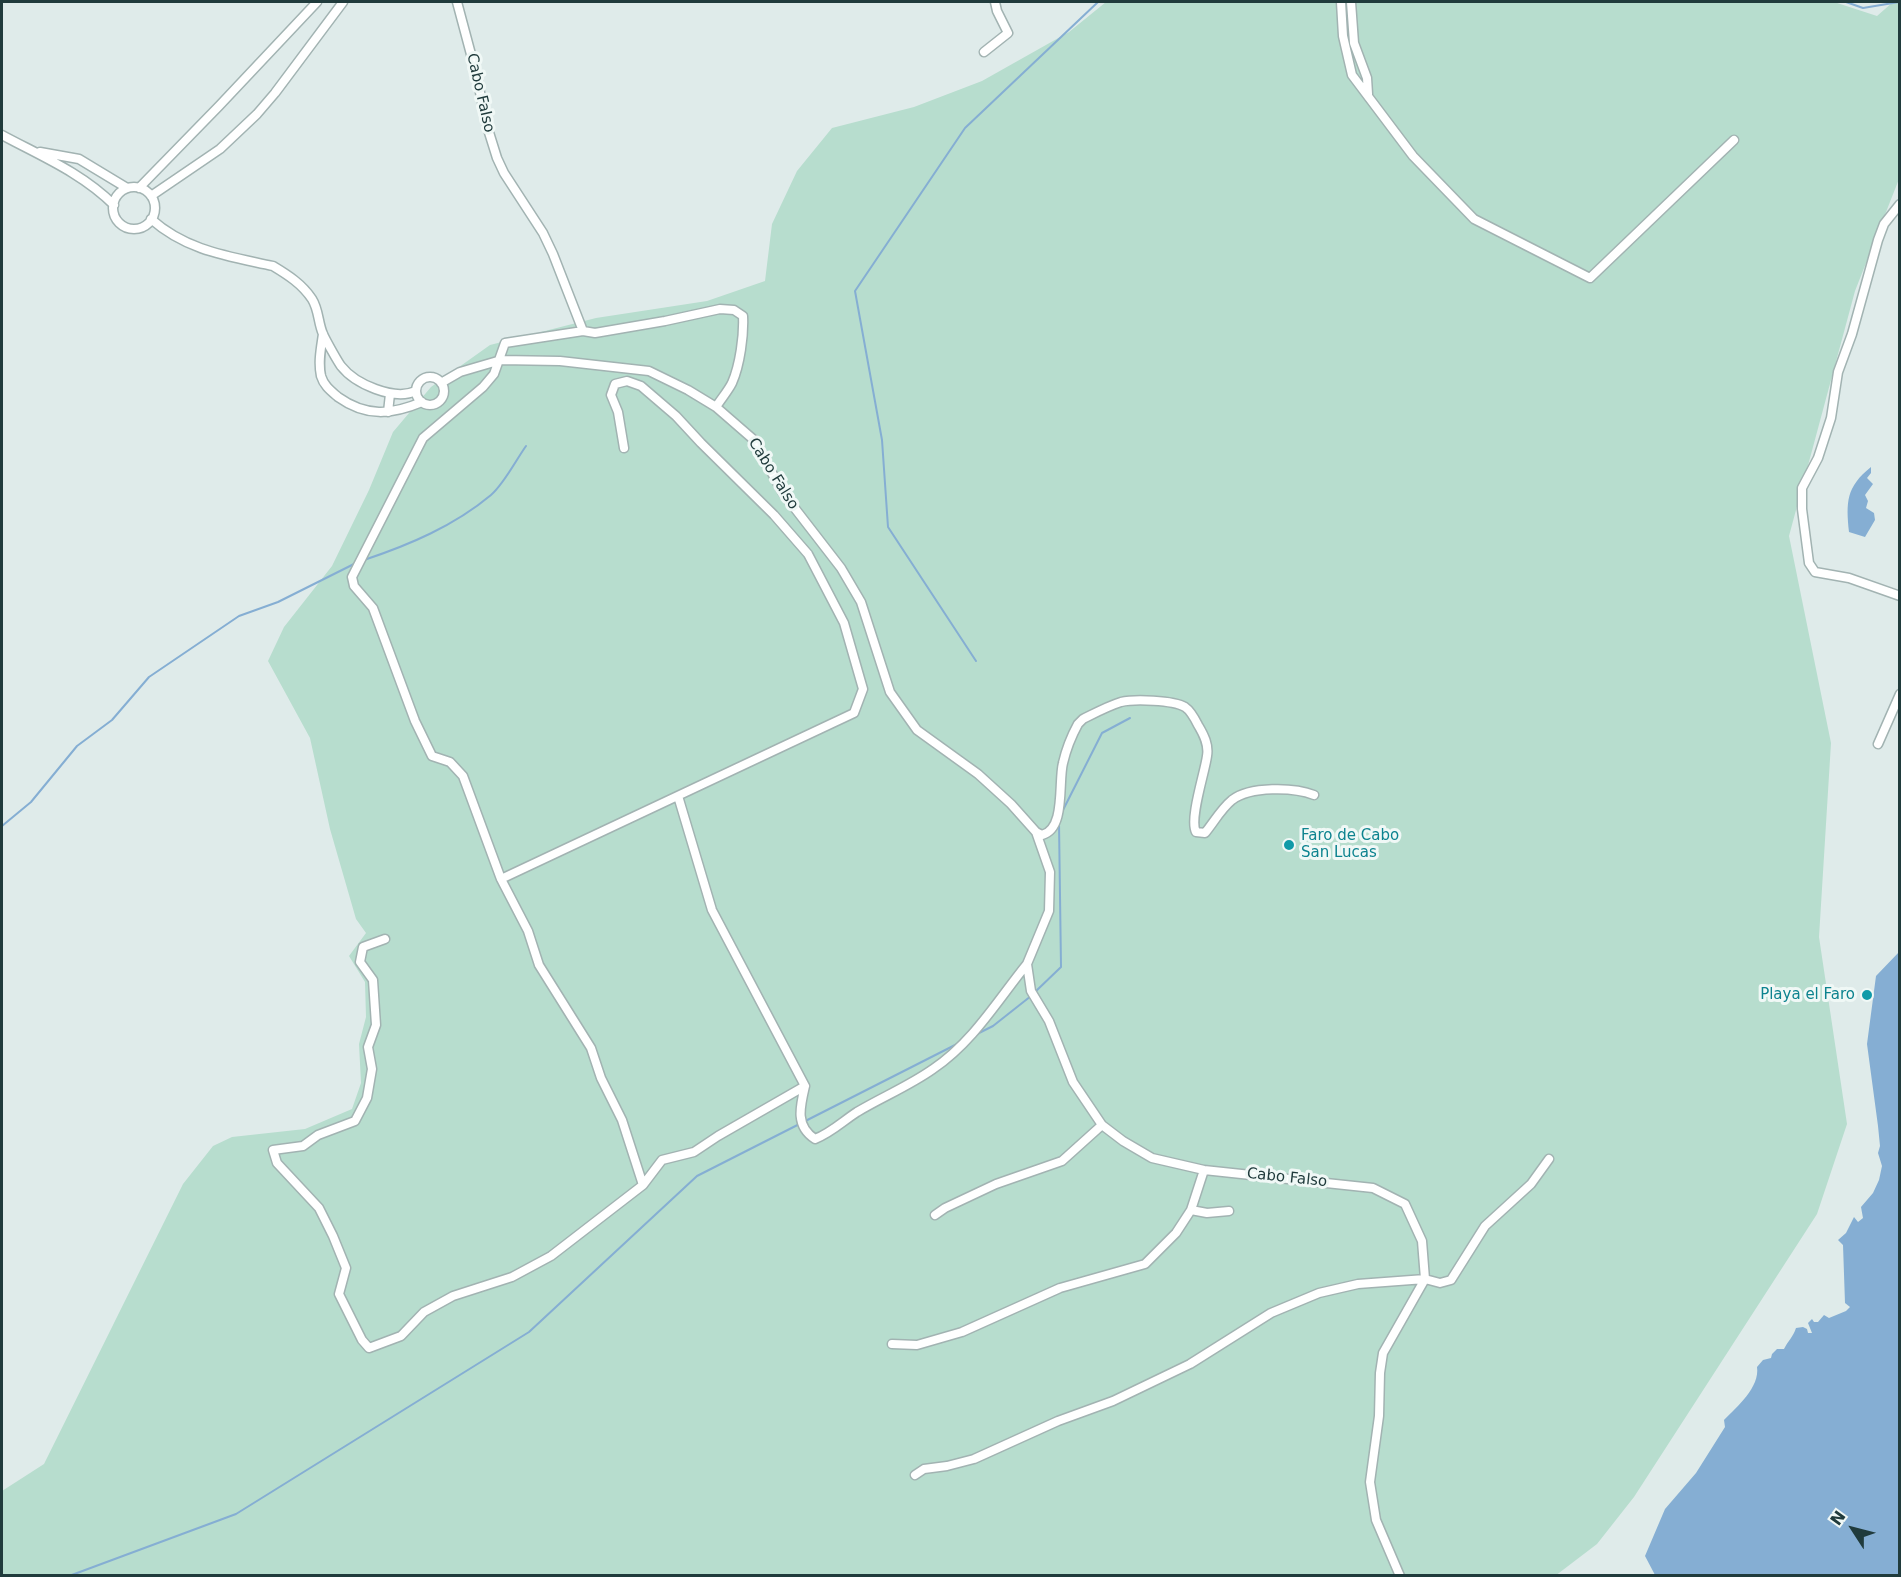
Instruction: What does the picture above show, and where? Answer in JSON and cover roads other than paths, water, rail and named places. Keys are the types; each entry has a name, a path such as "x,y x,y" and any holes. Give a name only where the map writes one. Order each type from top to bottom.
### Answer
{"street":[{"path":"139,188 317,2"},
{"path":"151,196 220,149 250,121 275,93 343,2"},
{"name":"Cabo Falso","path":"457,2 497,158 504,174 543,233 583,332"},
{"path":"984,52 1008,33 995,2"},
{"path":"1341,2 1343,36 1349,68 1356,81 1413,156 1474,219 1590,278 1734,140"},
{"path":"1351,2 1354,43 1367,78 1368,94"},
{"path":"2,135 66,168 98,188 114,205"},
{"path":"33,152 79,159 127,188 139,188 151,196 154,210 151,219 141,227 133,229 124,226 115,217 116,198 127,188"},
{"path":"1899,204 1884,224 1878,240 1852,334 1838,372 1831,418 1818,458 1802,488 1802,509 1809,563 1815,572 1849,578 1899,596"},
{"path":"151,219 166,233 189,245 273,267 293,278 313,301 323,334 341,366 361,383 390,394 409,394 416,391"},
{"path":"643,1185 622,1120 601,1078 591,1048 539,964 528,931 501,879 463,776 450,762 432,756 415,721 373,608 354,586 352,577 423,438 483,387 494,374 501,360 501,352 505,343 583,332 595,333 720,309 734,310 743,316 744,327 740,351 732,383 716,407"},
{"path":"323,334 319,358 321,377 328,390 350,406 370,411 388,412 408,408 422,402"},
{"path":"319,358 333,351"},
{"name":"Cabo Falso","path":"441,383 460,372 501,360 560,360 649,371 716,407 754,440 783,493 841,568 861,602 890,692 917,730 978,774 1011,804 1036,832 1050,872 1049,911 1027,964 1031,991 1049,1021 1072,1082 1102,1125 1152,1158 1204,1170 1373,1188 1405,1204 1422,1241 1425,1279"},
{"path":"425,378 434,378 441,383 444,391 438,402 430,405 422,402 416,391 418,383 425,378"},
{"path":"501,879 854,713 863,689 844,623 808,554 759,500 676,416 641,386 627,381 615,384 611,395 618,412 624,448"},
{"path":"388,412 390,394"},
{"path":"1878,744 1899,694"},
{"path":"1036,832 1046,834 1055,825 1060,802 1063,762 1078,724 1083,719 1109,707 1133,700 1178,704 1192,714 1200,729 1208,746 1199,787 1194,826 1196,832 1205,833 1232,800 1253,791 1301,791 1314,795"},
{"path":"678,796 712,910 805,1086 800,1108 802,1123 805,1133 815,1139 827,1134 858,1112 894,1094 934,1068 969,1038 1027,964"},
{"path":"385,939 363,947 360,962 373,980 376,1025 368,1047 372,1069 367,1098 356,1121 318,1136 303,1146 273,1150 277,1163 319,1208 333,1236 346,1268 339,1294 362,1340 369,1348 401,1336 424,1312 453,1296 512,1277 551,1256 643,1185 662,1160 694,1152 805,1086"},
{"path":"1008,989 1016,986 1031,991"},
{"path":"935,1215 996,1184 1062,1161 1102,1125"},
{"path":"915,1475 924,1469 974,1459 1058,1421 1113,1401 1190,1364 1271,1313 1319,1293 1358,1284 1425,1279 1440,1283 1451,1280 1485,1226 1531,1184 1549,1160"},
{"path":"892,1344 917,1345 962,1332 1060,1288 1145,1264 1176,1233 1191,1209 1204,1170"},
{"path":"1191,1209 1207,1213 1229,1211"},
{"path":"1400,1575 1376,1520 1370,1482 1379,1416 1383,1353 1425,1279"}],"water":[{"path":"1871,467 1871,473 1867,478 1873,484 1865,495 1868,501 1866,508 1874,513 1875,520 1865,537 1849,532 1848,504 1852,488"},
{"path":"1899,952 1899,1575 1655,1575 1645,1556 1665,1509 1696,1473 1725,1427 1724,1420 1751,1389 1755,1382 1757,1367 1763,1360 1771,1358 1777,1349 1784,1349 1796,1328 1803,1327 1808,1333 1812,1333 1808,1323 1812,1319 1818,1322 1824,1315 1829,1318 1850,1307 1845,1303 1843,1245 1838,1240 1846,1233 1854,1217 1858,1222 1863,1218 1861,1207 1873,1193 1882,1166 1878,1153 1880,1146 1878,1126 1867,1044 1876,976"}],"waterway":[{"path":"976,661 888,527 882,440 855,291 965,128 1098,2"},
{"path":"1846,2 1863,8 1899,2"},
{"path":"364,560 430,534 477,506 501,485 526,446"},
{"path":"2,826 31,802 77,746 112,720 149,677 239,616 278,602 356,563"},
{"path":"1062,812 1102,733 1130,718"},
{"path":"1035,992 1061,967 1059,823"},
{"path":"977,1034 993,1026 1031,996"},
{"path":"69,1576 236,1514 529,1332 697,1176 959,1043"}],"place":[{"name":"Faro de Cabo San Lucas","path":"1289,845"},
{"name":"Playa el Faro","path":"1867,995"}]}
